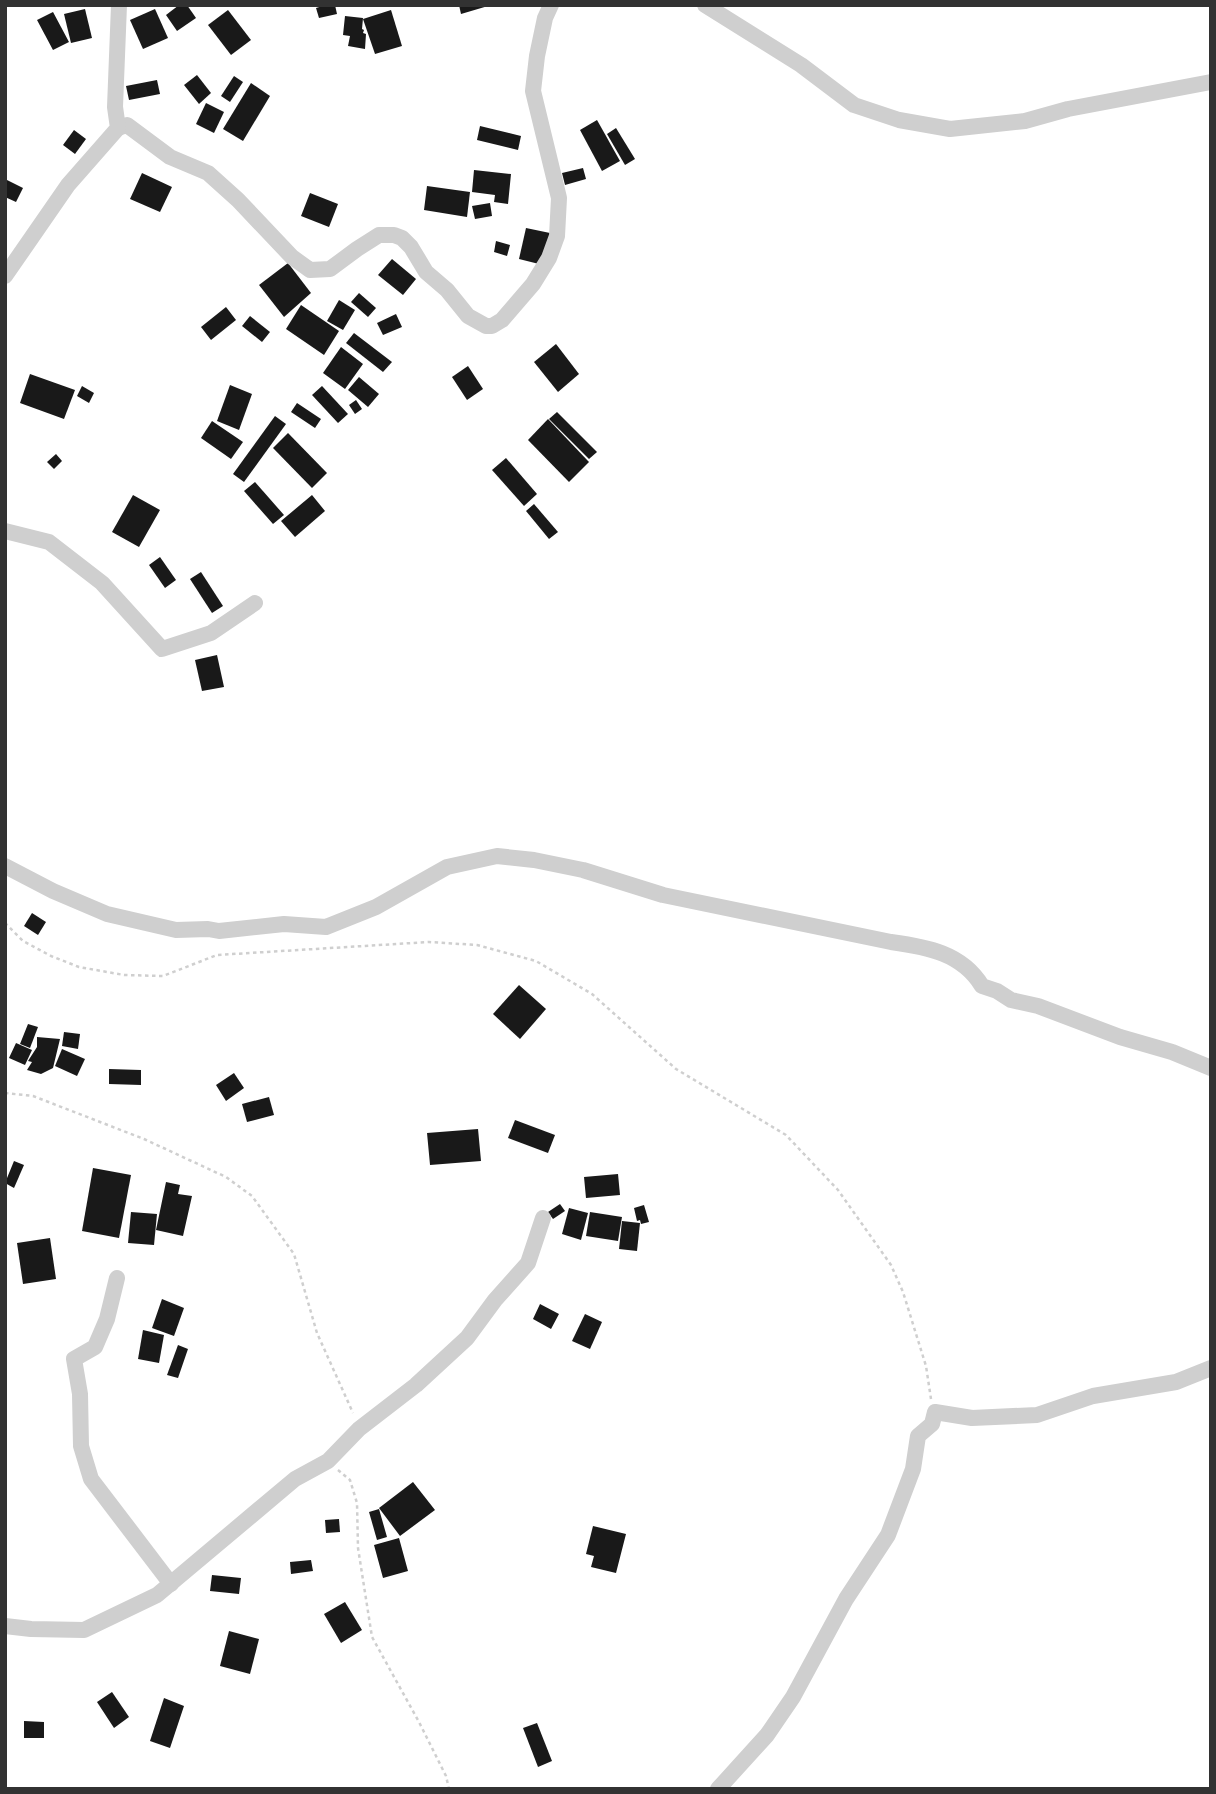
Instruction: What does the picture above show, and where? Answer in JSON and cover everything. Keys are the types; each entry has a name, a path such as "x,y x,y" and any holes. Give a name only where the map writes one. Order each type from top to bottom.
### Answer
{"street":[{"path":"118,128 115,107 119,5"},
{"path":"5,276 68,185 118,128 127,125 170,157 208,173 238,200 292,257 310,270 330,269 379,235 394,234 411,247 426,272 447,289 468,316 486,326 492,326 502,320 533,284 550,258 557,236 559,198 533,91 537,56 545,18 551,5"},
{"path":"705,5 801,65 854,105 899,120 950,129 1025,121 1068,109 1211,82"},
{"path":"5,531 49,542 102,583 162,649 211,633 255,603"},
{"path":"5,866 53,891 107,914 176,929 219,931 284,924 326,927 376,907 447,867 497,856 534,860 583,870 663,895 891,942 926,946 962,963 982,986 1006,997 1038,1006 1120,1037 1172,1052 1211,1068"},
{"path":"5,1626 84,1630 157,1595 295,1479 328,1461 359,1429 416,1385 467,1338 495,1300 528,1263 543,1218"},
{"path":"117,1278 107,1319 94,1347 74,1359 79,1394 81,1446 90,1479 171,1584"},
{"path":"718,1789 768,1735 793,1697 846,1600 888,1535 914,1469 918,1436 932,1424 935,1412 972,1418 1037,1415 1093,1396 1176,1382 1211,1367"}],"path":[{"path":"5,923 23,941 51,956 79,967 124,975 163,976 218,955 429,942 477,945 536,961 592,994 676,1069 786,1135 838,1189 891,1265 903,1292 926,1366 932,1424"},
{"path":"5,1093 33,1096 144,1139 226,1177 252,1196 294,1254 317,1333 359,1429"},
{"path":"328,1461 350,1480 357,1503 358,1548 372,1637 419,1722 446,1776 449,1789"}],"building":[{"path":"179,5 187,5 196,18 177,31 166,15"},
{"path":"335,5 337,14 319,18 316,8"},
{"path":"459,5 488,5 488,6 461,14"},
{"path":"85,9 92,38 71,43 64,14"},
{"path":"155,9 168,38 143,49 130,20"},
{"path":"228,10 251,40 231,55 208,25"},
{"path":"391,10 402,46 375,54 363,19"},
{"path":"53,12 69,42 53,50 37,20"},
{"path":"345,16 363,18 365,49 348,46 350,36 343,35"},
{"path":"197,75 211,93 199,104 184,85"},
{"path":"234,76 243,82 230,102 221,96"},
{"path":"157,80 160,94 129,100 126,86"},
{"path":"251,83 270,96 243,141 223,129"},
{"path":"206,103 224,112 214,133 196,124"},
{"path":"597,120 620,161 602,171 580,130"},
{"path":"480,126 521,136 518,150 477,140"},
{"path":"616,128 635,159 625,165 607,134"},
{"path":"74,130 86,139 75,154 63,145"},
{"path":"583,168 586,179 565,185 562,173"},
{"path":"474,170 511,174 508,204 494,202 495,195 472,192"},
{"path":"142,173 172,187 160,212 130,199"},
{"path":"5,179 23,188 16,202 5,197"},
{"path":"427,186 470,192 467,217 424,210"},
{"path":"310,193 338,204 329,227 301,216"},
{"path":"490,203 492,216 475,219 472,206"},
{"path":"526,228 550,233 543,265 519,259"},
{"path":"496,241 510,245 507,256 494,252"},
{"path":"392,259 416,279 403,295 378,275"},
{"path":"288,263 311,293 284,317 259,285"},
{"path":"359,293 376,308 368,317 351,302"},
{"path":"339,300 355,310 343,330 327,321"},
{"path":"301,305 339,331 324,355 286,329"},
{"path":"226,307 236,320 211,340 201,327"},
{"path":"396,314 402,327 383,335 377,323"},
{"path":"250,316 270,332 262,342 242,326"},
{"path":"354,333 392,362 383,372 346,343"},
{"path":"556,344 579,374 558,392 534,362"},
{"path":"341,347 363,364 345,389 323,373"},
{"path":"468,366 483,389 467,400 452,377"},
{"path":"30,374 75,390 64,419 20,403"},
{"path":"359,377 379,394 368,407 348,390"},
{"path":"230,385 252,394 239,430 217,421"},
{"path":"82,386 94,393 89,403 77,396"},
{"path":"322,386 348,414 338,423 312,395"},
{"path":"356,400 362,409 355,414 349,405"},
{"path":"297,403 321,419 315,428 291,412"},
{"path":"557,412 597,452 589,459 549,419"},
{"path":"275,416 286,424 244,482 233,474"},
{"path":"548,419 589,462 569,482 528,440"},
{"path":"212,421 243,442 231,459 201,438"},
{"path":"288,433 327,473 312,488 273,448"},
{"path":"56,454 62,461 54,469 47,462"},
{"path":"506,458 537,494 524,506 492,470"},
{"path":"255,482 284,515 273,524 244,491"},
{"path":"133,495 160,510 139,547 112,532"},
{"path":"312,495 325,511 295,537 281,521"},
{"path":"534,504 558,532 549,539 526,511"},
{"path":"160,557 176,580 165,588 149,565"},
{"path":"201,572 223,606 212,613 190,579"},
{"path":"217,655 224,687 202,691 195,660"},
{"path":"32,913 46,922 38,935 24,926"},
{"path":"519,985 546,1009 520,1039 493,1014"},
{"path":"28,1024 38,1027 30,1048 20,1044"},
{"path":"64,1032 80,1034 78,1049 62,1046"},
{"path":"37,1037 60,1039 53,1068 41,1074 27,1070 32,1062 28,1061 37,1047"},
{"path":"16,1043 32,1050 25,1065 9,1058"},
{"path":"62,1049 85,1059 77,1076 55,1066"},
{"path":"109,1069 141,1070 141,1085 109,1084"},
{"path":"234,1073 244,1088 226,1101 216,1085"},
{"path":"269,1097 274,1115 247,1122 242,1104"},
{"path":"515,1120 555,1135 548,1153 508,1138"},
{"path":"478,1129 481,1161 430,1165 427,1133"},
{"path":"14,1161 24,1165 14,1188 5,1183"},
{"path":"93,1168 131,1175 119,1238 82,1231"},
{"path":"618,1174 620,1195 586,1198 584,1177"},
{"path":"166,1182 180,1185 178,1194 192,1196 183,1236 156,1230"},
{"path":"560,1204 565,1211 553,1219 548,1212"},
{"path":"644,1205 649,1222 641,1224 640,1220 637,1221 634,1208"},
{"path":"569,1208 588,1213 581,1240 562,1234"},
{"path":"131,1212 157,1214 154,1245 128,1243"},
{"path":"590,1212 622,1217 618,1241 586,1236"},
{"path":"622,1221 640,1223 637,1251 619,1249"},
{"path":"50,1238 56,1279 23,1284 17,1243"},
{"path":"162,1299 184,1308 174,1336 152,1328"},
{"path":"540,1304 559,1314 551,1329 533,1319"},
{"path":"585,1314 602,1322 590,1349 572,1341"},
{"path":"143,1330 164,1335 159,1363 138,1359"},
{"path":"178,1345 188,1349 178,1378 167,1375"},
{"path":"413,1482 435,1510 400,1536 379,1508"},
{"path":"379,1509 387,1537 377,1540 369,1512"},
{"path":"339,1519 340,1532 326,1533 325,1520"},
{"path":"593,1526 626,1534 616,1573 591,1567 594,1556 586,1554"},
{"path":"399,1538 408,1571 383,1578 374,1545"},
{"path":"311,1560 313,1571 291,1574 290,1562"},
{"path":"212,1575 241,1578 239,1594 210,1591"},
{"path":"345,1602 362,1630 341,1643 324,1614"},
{"path":"229,1631 259,1639 250,1674 220,1666"},
{"path":"112,1692 129,1717 114,1728 97,1702"},
{"path":"164,1698 184,1706 170,1748 150,1741"},
{"path":"24,1721 44,1722 44,1738 24,1738"},
{"path":"537,1723 552,1761 538,1767 523,1728"}]}
